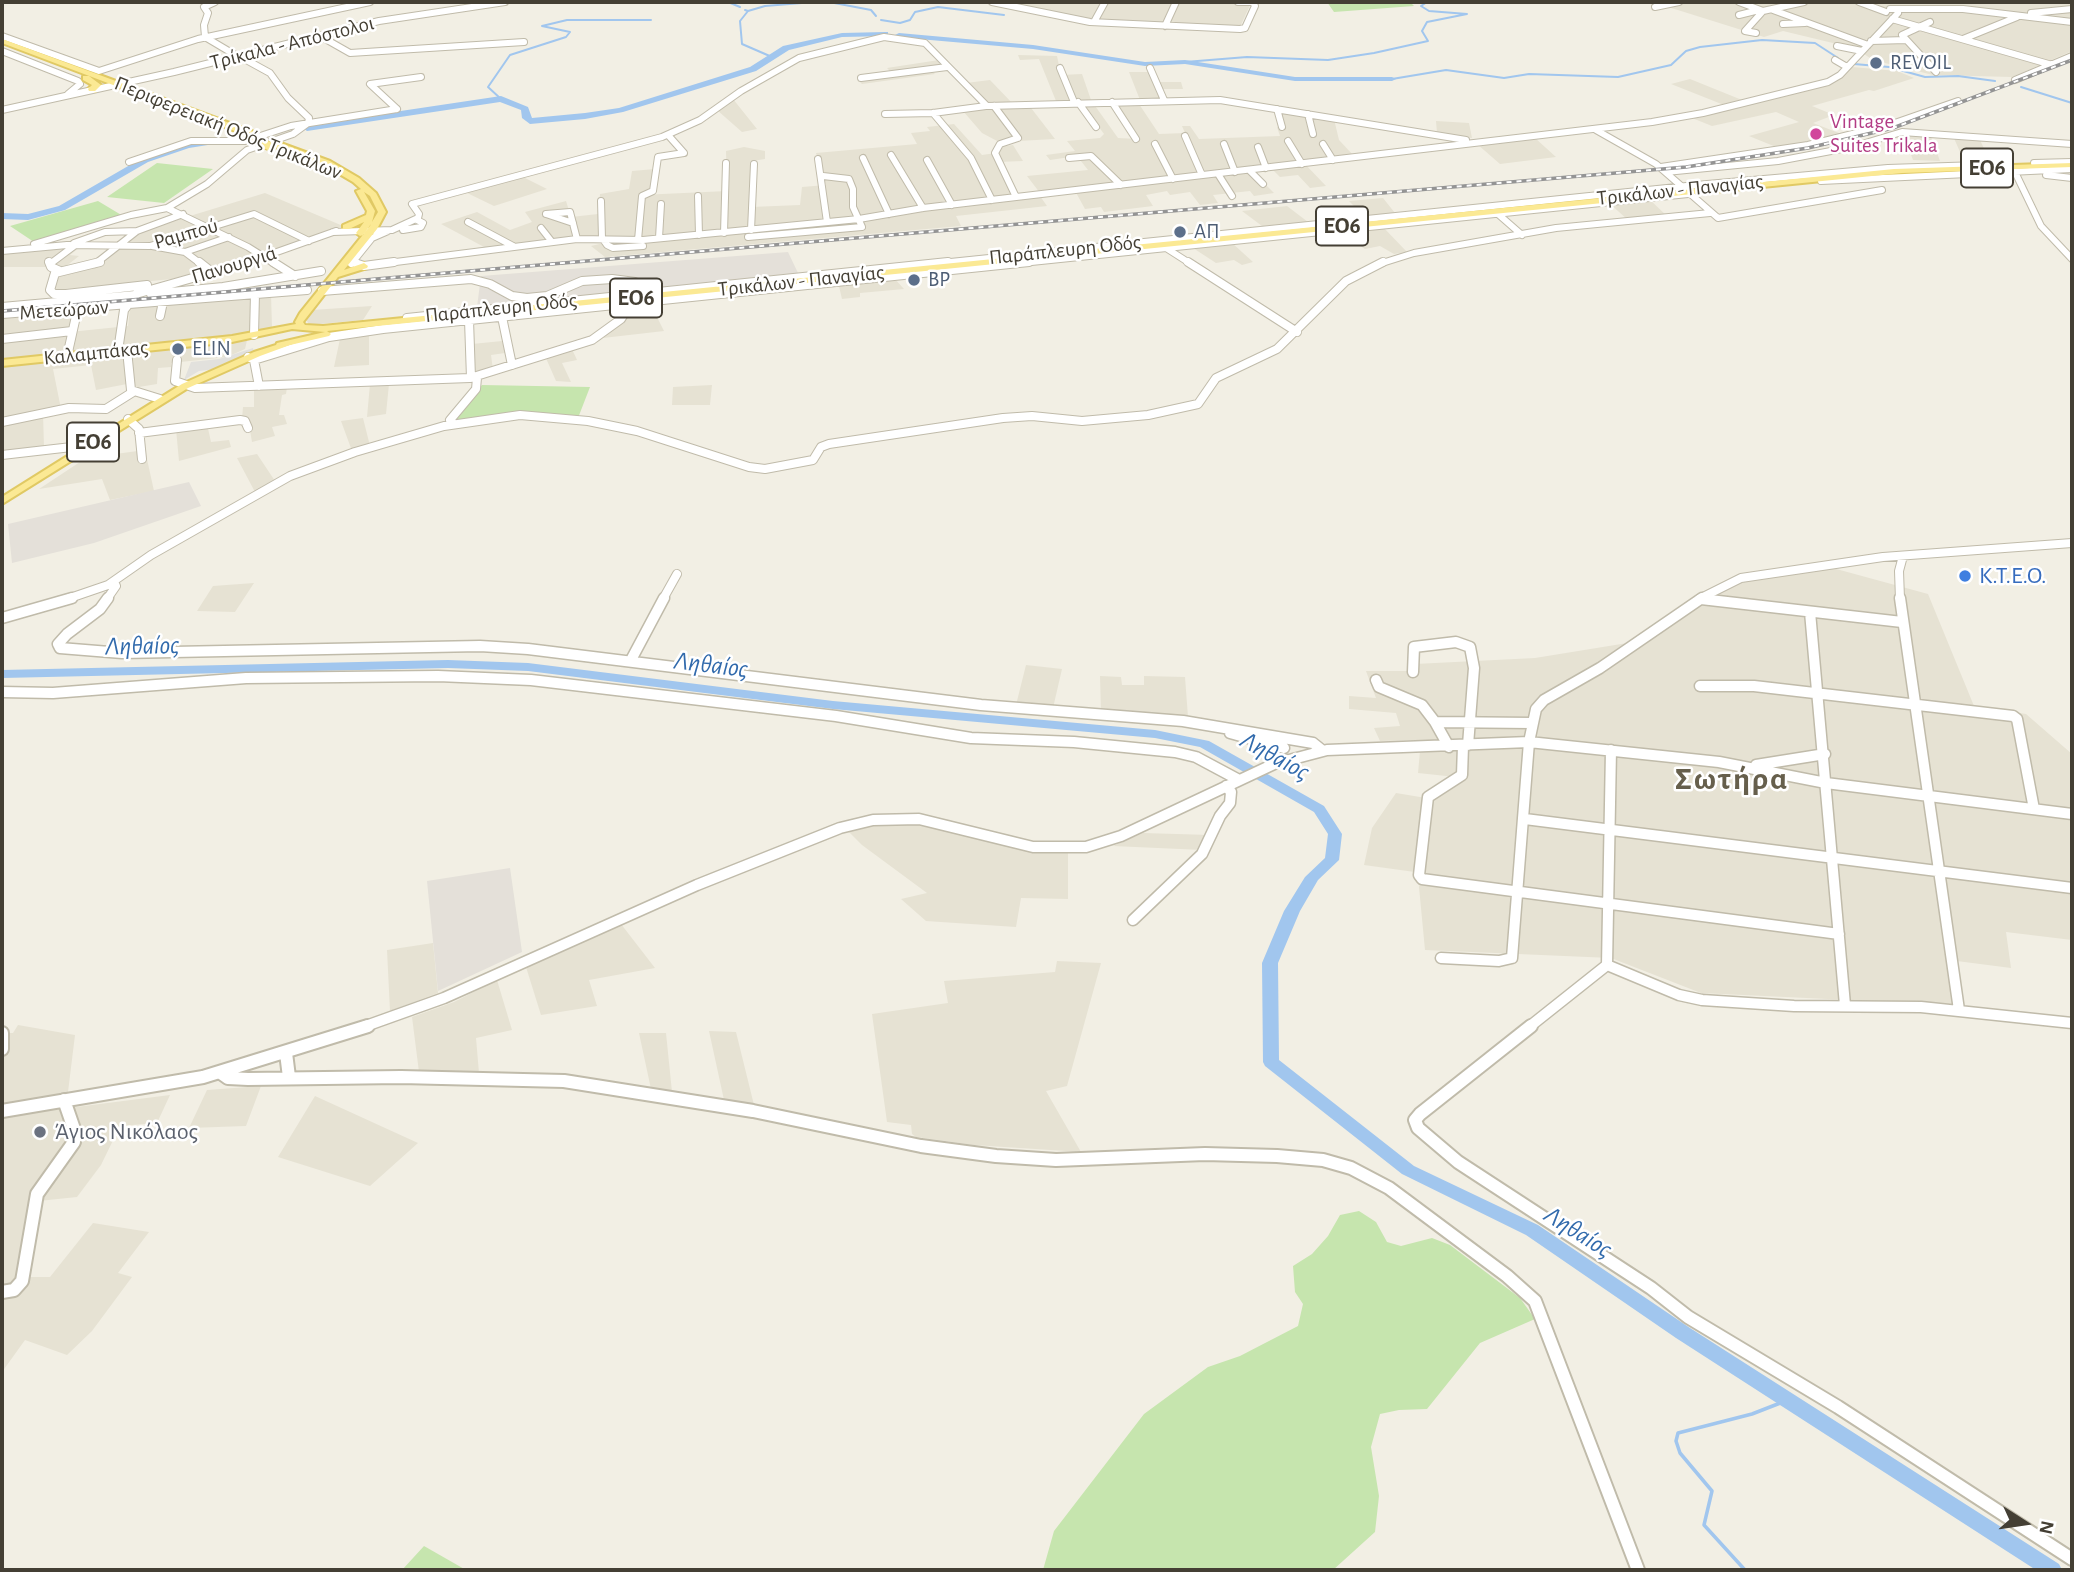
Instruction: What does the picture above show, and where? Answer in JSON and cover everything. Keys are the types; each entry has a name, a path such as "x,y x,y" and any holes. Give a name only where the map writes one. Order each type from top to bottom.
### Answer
{"main road":[{"name":"Περιφερειακή Οδός Τρικάλων","path":"2,46 248,135"},
{"path":"89,76 135,81 134,86 139,92"},
{"path":"89,76 97,85 92,89"},
{"name":"Περιφερειακή Οδός Τρικάλων","path":"112,86 139,92 320,165 348,181 366,197 370,216"},
{"name":"Περιφερειακή Οδός Τρικάλων","path":"272,145 327,163 364,185 380,207 382,214 377,228"},
{"name":"Τρικάλων - Παναγίας","path":"307,331 939,269 1684,190 1901,171 2072,165"},
{"path":"346,227 370,216 377,228"},
{"path":"271,336 301,307 355,239 377,228"},
{"path":"307,331 300,319 331,279 377,228"},
{"path":"335,231 351,233 355,239"},
{"path":"1215,234 1225,238"},
{"path":"331,279 365,265"},
{"name":"Τρικάλων - Παναγίας","path":"307,331 345,333 394,323"},
{"name":"ΕΟ6","path":"253,357 271,336 307,331"},
{"name":"ΕΟ6","path":"2,501 128,419 188,384 286,345 307,331"},
{"name":"Καλαμπάκας","path":"232,339 254,335 271,336"},
{"name":"ΕΟ6","path":"271,336 286,345"},
{"name":"Καλαμπάκας","path":"2,363 271,336"}],"street":[{"path":"205,37 208,12 204,7 215,2"},
{"path":"2,36 95,71 205,37 370,2"},
{"name":"Τρίκαλα - Απόστολοι","path":"2,110 162,75 401,16 505,2"},
{"path":"992,2 1035,13 1094,22 1243,29 1255,5 1253,2 1238,2"},
{"path":"1035,13 1043,2"},
{"path":"1094,22 1105,2"},
{"path":"1165,26 1177,2"},
{"path":"1655,7 1679,2"},
{"path":"1741,2 1762,11"},
{"path":"1739,15 1804,2"},
{"path":"1859,2 1917,26 2052,65"},
{"path":"601,201 602,238 608,247 616,248 859,219 923,208 1596,130 1690,116 1835,79 1870,43 1890,13 1914,4 2072,22"},
{"path":"1963,40 2019,15 2072,9"},
{"path":"1773,10 1870,43 1906,40"},
{"path":"1756,33 1745,32 1762,11"},
{"path":"1930,22 1902,35 1936,72"},
{"path":"1783,24 1809,23"},
{"path":"320,36 350,53 524,42"},
{"path":"2,244 35,244 143,212 171,209 207,184 247,150 297,132 306,125 309,118 286,97 270,73 205,37"},
{"path":"335,231 421,227 423,223 417,220 419,214 412,204 668,135 700,120 741,90 799,58 859,41 884,37 922,41 990,106 1018,138 1000,144 995,153 1016,197"},
{"path":"2,46 79,82 66,96"},
{"path":"1838,46 1862,51"},
{"path":"2015,80 2072,56"},
{"path":"1835,60 1847,67"},
{"path":"861,78 947,66"},
{"path":"1060,68 1076,102 1096,127"},
{"path":"1150,68 1164,100"},
{"path":"129,162 185,142 218,139 245,141 306,125 397,109 370,83 421,77"},
{"name":"Τρίκαλα - Απόστολοι","path":"66,96 112,86"},
{"path":"885,114 1076,102 1220,100 1481,142"},
{"path":"1660,167 1808,145 1889,125 1958,101"},
{"path":"1112,102 1136,139"},
{"path":"1277,109 1282,127"},
{"path":"933,113 971,158 992,201"},
{"path":"1308,114 1312,134"},
{"path":"1596,130 1660,167 1710,214"},
{"path":"1666,173 1778,161 1861,145 1902,132 2072,145"},
{"path":"638,240 642,196 653,191 658,157 684,153 668,135"},
{"path":"1185,136 1192,146 1202,175"},
{"path":"1287,141 1302,164"},
{"path":"1155,144 1173,179"},
{"path":"1224,144 1236,172"},
{"path":"1324,144 1333,160"},
{"path":"1258,147 1266,168"},
{"path":"891,155 923,208"},
{"path":"1069,158 1091,156 1121,185"},
{"path":"863,158 889,214"},
{"path":"818,159 827,222"},
{"path":"927,160 952,205"},
{"path":"724,233 726,163"},
{"path":"749,232 754,164"},
{"name":"Παράπλευρη Οδός","path":"307,331 638,294 1498,214 1684,190 2072,165"},
{"name":"Παράπλευρη Οδός","path":"1166,244 1215,234 1888,168 2072,165"},
{"path":"1249,170 1263,184"},
{"path":"2014,170 2072,178"},
{"path":"2014,170 2041,226 2072,259"},
{"path":"1218,174 1232,195"},
{"path":"377,228 351,263 365,265 602,238 638,240 862,227 849,179 822,176"},
{"path":"2,618 49,606 114,582 145,559 290,476 348,454 449,423 527,415 588,421 637,431 754,468 768,469 813,460 821,447 829,444 1003,418 1032,416 1082,421 1148,415 1190,407 1201,401 1216,378 1271,353 1297,332 1312,312 1346,281 1371,267 1406,254 1579,225 1710,214 1731,218 1882,190"},
{"path":"698,196 699,235"},
{"path":"659,239 661,204"},
{"path":"171,209 229,237 295,276"},
{"path":"60,271 51,267 49,262 73,245 105,232 137,231 183,214"},
{"name":"Ραμπού","path":"73,245 151,246 254,214 309,241"},
{"path":"1498,214 1522,235"},
{"path":"468,222 513,247"},
{"path":"573,223 577,240"},
{"path":"346,227 377,228"},
{"name":"Πανουργιά","path":"134,295 266,257 346,227"},
{"path":"541,228 552,242"},
{"path":"54,294 50,285 54,275 60,271 99,263 137,231"},
{"path":"184,236 202,246"},
{"path":"185,252 229,237"},
{"path":"1166,244 1297,332"},
{"path":"2,251 73,245"},
{"path":"151,246 185,252 213,273"},
{"path":"54,294 134,295 191,290 321,271"},
{"name":"Παράπλευρη Οδός","path":"253,357 345,333 884,274"},
{"path":"322,291 471,279 485,281 512,296 527,298 547,296 582,281 612,279 635,282 639,286 638,294"},
{"path":"185,280 191,290"},
{"path":"2,307 48,304 169,284"},
{"name":"Μετεώρων","path":"2,314 307,290"},
{"path":"48,304 54,294"},
{"path":"254,335 255,294"},
{"path":"133,392 122,351 126,305 134,295"},
{"path":"160,316 163,302"},
{"path":"177,360 174,380 205,388 474,378 597,338 623,317 631,303"},
{"path":"68,352 76,312"},
{"path":"502,317 512,365"},
{"path":"449,423 476,389 469,320"},
{"path":"2,339 72,331"},
{"path":"253,357 259,386"},
{"path":"2,363 2,369"},
{"path":"2,422 73,408 106,409 133,392 160,400"},
{"path":"128,419 136,425 139,433 142,459"},
{"path":"139,433 240,420 245,421 248,428"},
{"path":"2,455 89,445"},
{"path":"1441,958 1499,961 1512,958 1525,819 1528,742 1536,709 1544,700 1600,668 1701,599 1741,578 1883,557 2072,546"},
{"path":"1903,556 1899,571 1902,622 1959,1010"},
{"path":"1883,557 1894,563 1899,571"},
{"path":"631,660 677,574"},
{"path":"114,582 116,586 100,609 67,634 58,644 60,648 122,653 480,646 631,660 981,705 1222,726 1233,734 1284,743 1316,744 1323,751"},
{"path":"1701,599 1902,622"},
{"path":"1810,612 1825,754 1845,1005"},
{"path":"1413,672 1414,647 1456,642 1471,647 1474,668 1462,775 1428,796 1419,875 1428,881 1839,934"},
{"path":"2,692 61,692 230,678 516,679 836,716 971,738 1074,742 1175,752 1196,757 1240,780"},
{"path":"1377,680 1379,687 1422,705 1436,722 1449,747"},
{"path":"1700,686 1744,685 2008,715 2017,719 2034,809"},
{"path":"1436,722 1532,723"},
{"path":"2,1111 221,1073 418,1009 660,901 841,828 890,819 919,820 1022,845 1079,848 1121,836 1274,764 1323,751 1528,742 1749,766 1826,783 2072,814"},
{"path":"1284,743 1292,758"},
{"path":"1611,750 1607,965 1420,1114 1415,1120 1423,1135 1490,1184 1651,1288 1688,1317 1838,1407 2072,1559"},
{"path":"1749,766 1825,754"},
{"path":"1133,920 1202,855 1220,816 1230,803 1231,792 1226,786"},
{"path":"1525,819 2072,888"},
{"path":"1607,965 1679,995 1702,1000 1959,1010 2072,1023"},
{"path":"2,1033 2,1049"},
{"path":"286,1053 289,1077"},
{"path":"221,1073 233,1079 289,1077 564,1080 753,1111 920,1146 996,1156 1056,1160 1205,1154 1264,1155 1305,1157 1351,1168 1375,1179 1416,1208 1522,1287 1535,1301 1638,1570"},
{"path":"2,1292 14,1290 22,1281 37,1194 74,1142 74,1129 64,1100"}],"shaded area":[{"path":"994,2 1251,3 1240,27 1085,20"},
{"path":"1682,2 2072,2 2072,51 2012,77 1933,75 1873,60 1864,54 1866,51 1783,31 1764,37 1665,6"},
{"path":"1018,55 1057,56 1061,75 1082,74 1091,100 1056,101 1039,59 1020,60"},
{"path":"939,60 945,66 930,69 935,74 862,84 857,79 894,75 887,68"},
{"path":"1852,67 1897,71 1914,78 1812,106 1834,115 1813,123 1844,135 1781,149 1749,136 1799,122 1776,112 1712,126 1692,118 1833,83"},
{"path":"1129,72 1149,72 1153,82 1181,82 1183,89 1158,89 1162,99 1140,100"},
{"path":"1690,79 1742,100 1724,105 1671,84"},
{"path":"990,80 1014,105 1028,104 1055,139 999,142 982,133 963,111 989,108 966,83"},
{"path":"733,99 757,129 742,132 717,110"},
{"path":"1137,101 1159,134 1185,133 1182,126 1190,126 1199,139 1280,136 1277,127 1283,127 1279,110 1334,119 1339,140 1354,156 1304,163 1326,186 1310,188 1298,175 1280,177 1270,167 1251,170 1274,193 1254,196 1250,191 1213,195 1218,203 1200,205 1190,192 1170,195 1167,191 1146,195 1153,206 1104,212 1101,207 1085,209 1074,189 1040,193 1027,176 1088,170 1077,156 1050,160 1046,155 1075,151 1067,141 1100,138 1104,134 1081,103 1093,103 1118,138 1138,139 1115,102"},
{"path":"1436,121 1469,123 1472,138 1437,133"},
{"path":"954,124 982,155 996,153 999,147 1013,145 1023,161 998,162 1014,199 1040,196 1047,206 956,216 961,226 605,257 591,246 608,242 606,237 486,248 441,224 477,212 510,230 532,222 525,212 566,201 571,217 598,214 600,194 629,189 632,171 655,169 651,192 641,195 727,191 726,151 744,147 765,151 765,159 752,161 751,207 800,205 802,187 826,185 816,153 917,144 911,133 930,131 927,127"},
{"path":"1903,133 1930,134 1940,161 1913,160"},
{"path":"1953,136 1979,138 1990,161 1964,161"},
{"path":"1535,138 1556,157 1500,164 1477,144"},
{"path":"519,175 547,189 494,206 463,191"},
{"path":"265,193 343,226 261,257 194,277 55,290 59,275 102,264 141,231"},
{"path":"1383,198 1395,213 1364,216 1349,201"},
{"path":"1649,199 1667,216 1628,220 1609,203"},
{"path":"1287,206 1308,222 1262,226 1242,211"},
{"path":"1383,227 1407,252 1394,254 1380,246 1365,249 1337,231"},
{"path":"1231,242 1253,262 1242,265 1234,260 1216,263 1190,246"},
{"path":"80,247 70,255 79,256 65,267 2,267 2,252"},
{"path":"788,252 798,273 477,307 481,276"},
{"path":"894,278 904,289 860,293 860,297 842,299 838,282"},
{"path":"271,295 272,327 248,336 245,349 227,357 171,363 171,367 158,368 157,384 133,388 132,383 96,390 91,365 53,369 61,409 43,413 44,447 2,452 2,316 74,312 70,332 128,326 130,308"},
{"path":"372,306 363,320 309,325 306,319 312,310"},
{"path":"655,313 664,331 603,338 625,317"},
{"path":"369,334 369,365 334,367 340,339"},
{"path":"502,341 505,353 491,355 493,370 473,376 472,344"},
{"path":"253,348 254,352 216,369 199,371 184,380 191,362 219,359"},
{"path":"572,349 577,360 562,363 571,382 556,381 545,356"},
{"path":"370,384 389,384 386,414 367,417"},
{"path":"712,385 710,405 672,405 673,387"},
{"path":"287,387 286,394 282,395 279,415 284,415 287,424 272,427 275,436 252,442 248,419 242,419 243,407 254,407 254,389"},
{"path":"363,418 370,446 352,451 341,421"},
{"path":"207,424 211,442 229,440 231,447 179,461 176,429"},
{"path":"145,450 154,491 110,500 102,479 39,489 86,458"},
{"path":"257,454 275,481 255,492 237,458"},
{"path":"189,482 201,506 94,543 12,563 8,524"},
{"path":"1829,567 1928,594 1974,706 2026,714 2072,754 2072,940 2006,932 2011,968 1949,960 1954,1005 1701,993 1611,958 1425,950 1419,887 1422,873 1364,865 1372,828 1396,793 1432,799 1465,778 1418,773 1421,740 1380,741 1374,728 1400,726 1396,713 1349,709 1349,696 1376,698 1366,671 1415,671 1415,664 1535,658 1652,639 1721,591 1742,581"},
{"path":"254,583 235,612 197,611 213,586"},
{"path":"1026,665 1062,669 1053,708 1016,705"},
{"path":"1100,676 1121,677 1122,685 1144,685 1144,676 1185,677 1188,717 1101,712"},
{"path":"920,823 1068,852 1068,899 1021,898 1016,927 926,921 901,899 927,893 862,845 848,831 869,824"},
{"path":"1143,833 1210,835 1203,850 1113,846"},
{"path":"510,868 522,952 438,991 427,881"},
{"path":"621,924 655,968 589,980 597,1006 541,1015 526,967"},
{"path":"433,943 438,993 390,1011 387,950"},
{"path":"1057,961 1101,963 1067,1086 1046,1091 1081,1152 974,1145 916,1137 912,1134 911,1125 887,1122 872,1014 948,1003 944,981 1055,972"},
{"path":"497,980 512,1030 476,1038 479,1073 419,1072 412,1017 454,1002"},
{"path":"18,1025 75,1035 68,1092 52,1095 53,1110 170,1095 157,1123 120,1126 101,1165 77,1197 29,1202 21,1277 50,1277 93,1223 149,1232 118,1273 132,1277 92,1331 67,1355 25,1340 2,1372 2,1033 13,1033"},
{"path":"709,1031 736,1032 754,1105 724,1100"},
{"path":"639,1033 666,1033 672,1092 651,1089"},
{"path":"261,1086 246,1126 189,1128 207,1090"},
{"path":"315,1096 418,1143 370,1186 278,1157"}],"green space":[{"path":"1327,2 1410,2 1414,6 1334,12"},
{"path":"157,163 213,169 164,203 107,197"},
{"path":"98,201 123,216 34,242 10,226"},
{"path":"482,385 590,387 578,418 541,415 458,422 454,419"},
{"path":"1359,1211 1376,1222 1387,1242 1401,1246 1432,1238 1450,1245 1520,1298 1535,1319 1480,1343 1427,1409 1380,1414 1371,1447 1379,1496 1375,1532 1333,1570 1043,1570 1054,1531 1144,1414 1208,1367 1240,1356 1298,1326 1303,1304 1295,1292 1293,1266 1312,1254 1328,1236 1340,1215"},
{"path":"424,1546 466,1570 402,1570"}],"waterway":[{"path":"728,2 740,7"},
{"path":"748,11 765,6 814,2"},
{"path":"829,2 871,10 876,16"},
{"path":"1185,62 1247,57 1328,60 1374,53 1428,41 1422,31 1427,22 1467,14 1429,11 1421,6 1427,2"},
{"path":"881,20 900,23 910,20 915,12 938,7 1004,15"},
{"path":"748,11 740,21 742,44 772,57"},
{"path":"501,99 488,87 510,55 566,37 570,32 542,26 567,20 651,20"},
{"path":"307,128 501,99 525,109 526,118 530,121 585,116 620,110 753,69 786,48 842,35 885,34"},
{"path":"899,35 1033,47 1145,64 1185,62 1295,79 1392,79"},
{"path":"1392,79 1446,70 1504,78 1529,74 1618,77 1671,65 1686,51 1700,47 1762,40 1815,43 1838,58"},
{"path":"1854,64 1889,67 1925,77 1958,76 1995,81"},
{"path":"2021,87 2072,103"},
{"path":"2,216 28,217 62,208 145,160 187,146 211,142"},
{"name":"Ληθαίος","path":"2,674 448,664 528,667 833,705 1155,734 1204,744 1319,809 1335,834 1332,860 1312,877 1292,911 1270,963 1271,1062 1408,1170 1532,1230 1683,1333 2052,1570"},
{"path":"1745,1570 1704,1525 1712,1491 1680,1453 1676,1441 1678,1433 1752,1414 1788,1400"}],"railway":[{"path":"2,311 1686,167 1808,148 1893,128 2072,60"}],"place":[{"name":"REVOIL","path":"1876,63"},
{"name":"Vintage Suites Trikala","path":"1816,134"},
{"name":"ΑΠ","path":"1180,232"},
{"name":"BP","path":"914,280"},
{"name":"ELIN","path":"178,349"},
{"name":"Κ.Τ.Ε.Ο.","path":"1965,576"},
{"name":"Άγιος Νικόλαος","path":"40,1132"}],"district":[{"name":"Σωτήρα","path":"1732,779"}]}
